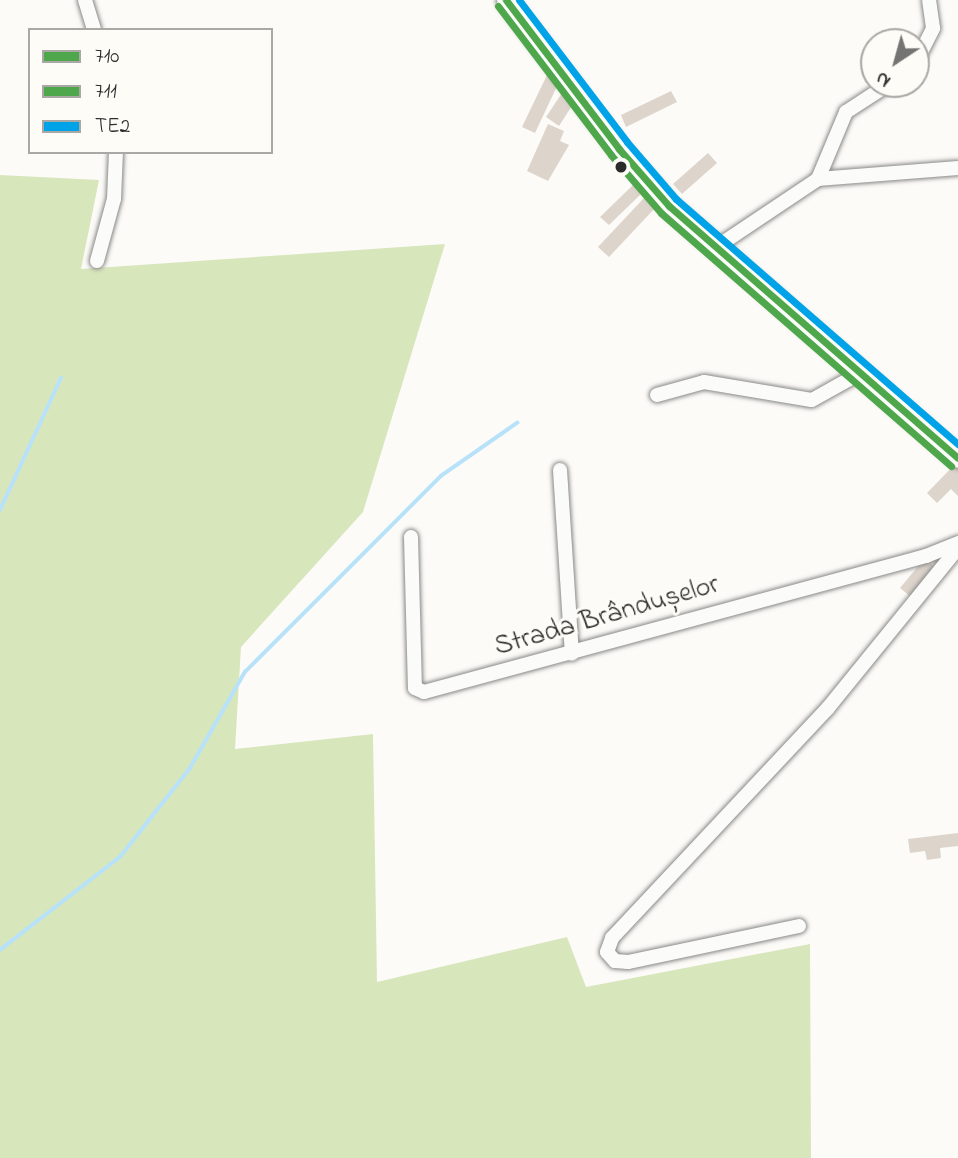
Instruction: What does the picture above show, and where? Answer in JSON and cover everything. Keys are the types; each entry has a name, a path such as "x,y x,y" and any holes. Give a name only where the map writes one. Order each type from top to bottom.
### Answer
{"main road":[{"path":"506,0 635,169 715,248 857,375 958,458"}],"street":[{"path":"85,0 93,28"},
{"path":"929,0 933,28 930,34"},
{"path":"818,179 846,112 868,98"},
{"path":"97,261 114,199 116,154"},
{"path":"715,248 818,179 958,168"},
{"path":"657,395 704,382 812,400 857,375"},
{"path":"560,470 572,654"},
{"name":"Strada Brândușelor","path":"411,537 418,692 572,654 958,545"},
{"name":"Strada Brândușelor","path":"799,926 621,963 607,952 612,938 828,708 958,545"}],"green space":[{"path":"0,175 99,180 81,269 445,244 363,512 241,647 235,749 373,734 377,982 567,937 586,987 810,944 811,1158 0,1158"}],"building":[{"path":"547,75 559,82 535,133 522,127"},
{"path":"671,91 677,102 626,127 621,115"},
{"path":"562,93 575,101 559,126 546,117"},
{"path":"548,124 564,131 560,141 569,145 548,181 527,171"},
{"path":"708,153 717,163 682,194 673,184"},
{"path":"633,185 642,193 609,225 600,217"},
{"path":"644,198 655,208 609,257 598,247"},
{"path":"958,461 958,496 951,489 937,503 927,493"},
{"path":"924,559 934,566 910,596 900,588"},
{"path":"958,833 958,846 940,848 941,858 927,860 925,851 910,853 908,839"}],"waterway":[{"path":"0,510 61,378"},
{"path":"0,950 120,857 190,768 245,672 441,476 517,423"}],"transit line":[{"name":"710","path":"506,0 619,149 669,206 958,458"},
{"name":"TE2","path":"519,0 627,142 676,199 958,444"},
{"name":"711","path":"498,6 611,155 661,213 951,466"}]}
